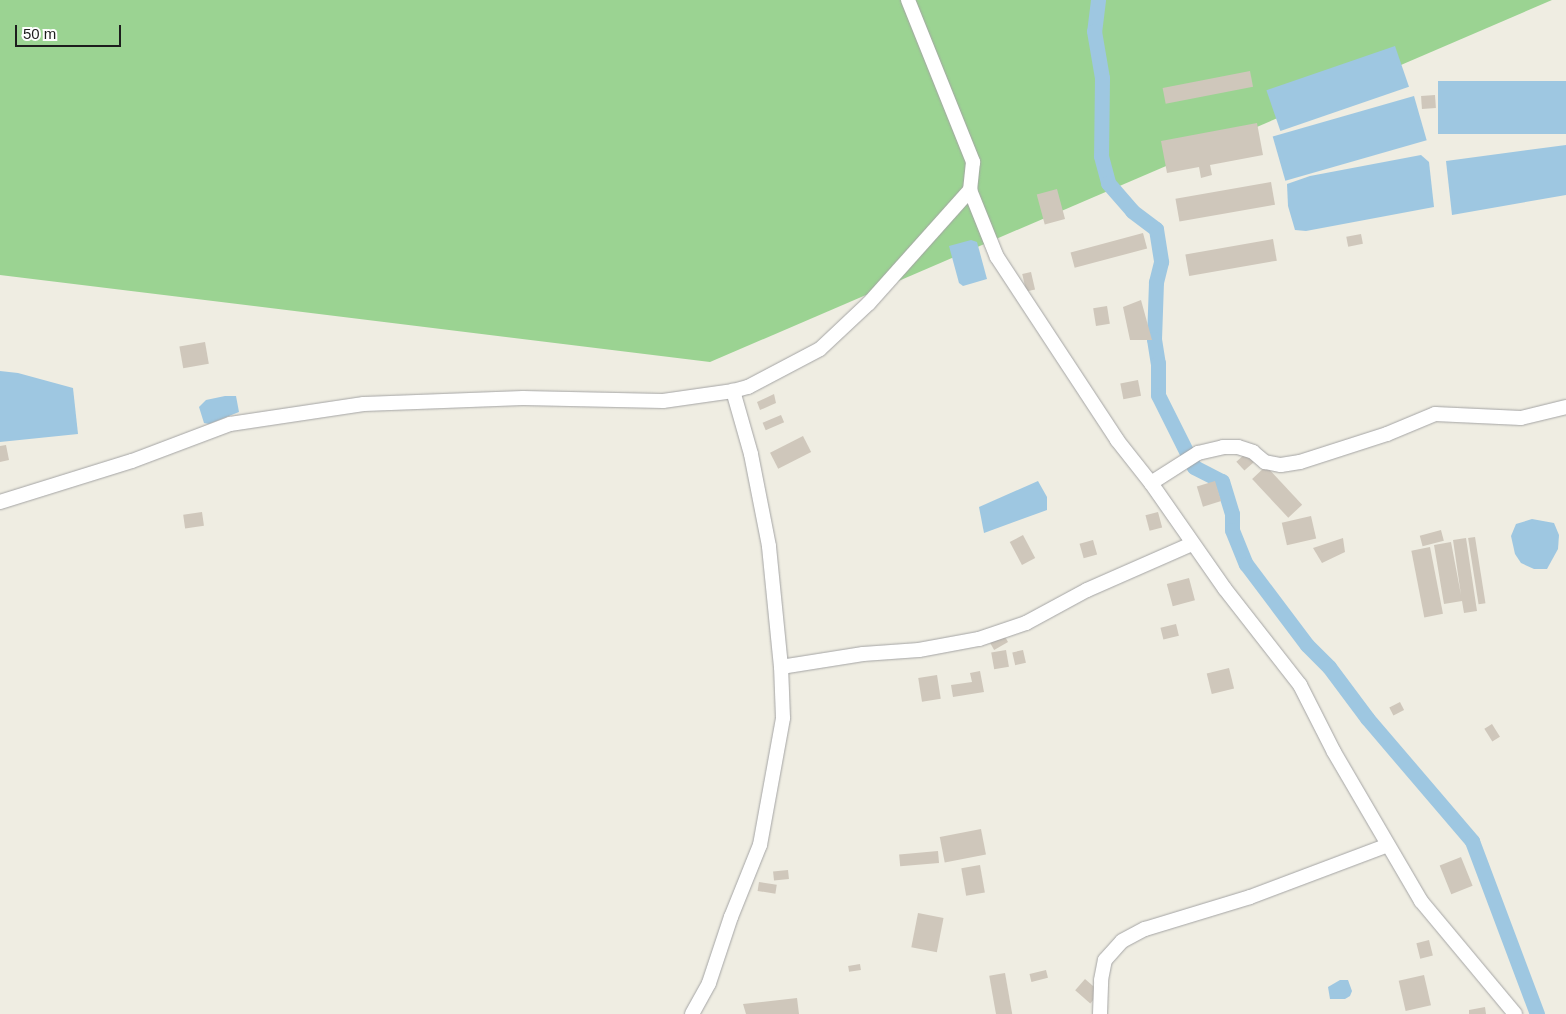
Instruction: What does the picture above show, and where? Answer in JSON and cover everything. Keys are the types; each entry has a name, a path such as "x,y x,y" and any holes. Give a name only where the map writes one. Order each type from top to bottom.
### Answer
{"street":[{"path":"908,0 974,162 970,190 997,257 1117,440 1151,483 1192,544 1300,685 1334,752 1420,901 1515,1014"},
{"path":"0,502 132,461 230,424 364,404 523,398 663,400 733,391 748,387 820,349 869,303 970,190"},
{"path":"692,1014 709,983 731,917 760,845 783,718 781,667 769,546 752,454 733,391"},
{"path":"1151,483 1198,453 1223,447 1238,447 1253,452 1264,462 1281,465 1300,462 1387,434 1435,414 1521,418 1566,407"},
{"path":"781,667 862,654 918,650 979,639 1026,623 1087,590 1192,544"},
{"path":"1100,1014 1101,980 1105,960 1122,941 1145,928 1250,897 1388,846"}],"green space":[{"path":"0,0 1552,0 710,362 0,275"}],"water":[{"path":"1395,46 1409,87 1280,131 1266,90"},
{"path":"1438,81 1566,81 1566,134 1438,134"},
{"path":"1414,96 1427,140 1285,181 1273,137"},
{"path":"1566,145 1566,195 1452,215 1446,161"},
{"path":"1421,155 1429,162 1434,207 1306,231 1295,230 1288,206 1287,184 1310,176"},
{"path":"971,240 977,242 987,279 963,286 959,283 949,246"},
{"path":"0,371 18,373 73,388 78,434 0,442"},
{"path":"236,396 239,412 209,424 204,423 199,407 206,400"},
{"path":"1038,481 1047,497 1047,510 984,533 979,507"},
{"path":"1532,519 1554,523 1559,535 1558,549 1547,569 1534,569 1521,563 1515,554 1511,536 1516,524"},
{"path":"1340,980 1348,980 1352,991 1350,996 1345,999 1330,999 1328,987"}],"building":[{"path":"1250,71 1253,87 1166,104 1163,88"},
{"path":"1435,95 1436,108 1422,109 1421,96"},
{"path":"1257,123 1263,155 1210,165 1212,175 1201,178 1199,167 1167,173 1161,141"},
{"path":"1271,182 1275,205 1179,221 1175,199"},
{"path":"1057,189 1065,219 1045,224 1037,194"},
{"path":"1143,233 1147,248 1075,268 1071,252"},
{"path":"1361,234 1363,244 1348,247 1346,237"},
{"path":"1273,239 1277,261 1189,276 1185,254"},
{"path":"1031,272 1035,290 1026,292 1022,274"},
{"path":"1141,300 1152,340 1130,340 1123,307"},
{"path":"1107,306 1110,324 1096,326 1093,308"},
{"path":"205,342 209,364 183,368 179,347"},
{"path":"1138,380 1141,396 1123,399 1120,383"},
{"path":"774,394 776,403 760,410 757,402"},
{"path":"781,415 784,422 766,430 763,423"},
{"path":"803,436 811,452 778,469 770,453"},
{"path":"6,445 9,460 0,462 0,446"},
{"path":"1246,453 1254,462 1244,471 1236,462"},
{"path":"1266,466 1302,505 1288,518 1252,479"},
{"path":"1215,481 1221,501 1203,507 1197,487"},
{"path":"202,512 204,526 185,529 183,515"},
{"path":"1158,512 1162,527 1150,531 1145,515"},
{"path":"1311,516 1316,538 1287,545 1282,523"},
{"path":"1441,530 1444,541 1423,546 1420,536"},
{"path":"1023,535 1035,558 1022,565 1010,542"},
{"path":"1475,537 1485,603 1479,604 1468,538"},
{"path":"1343,538 1345,552 1322,563 1313,548"},
{"path":"1466,538 1477,611 1464,613 1462,601 1444,604 1434,545 1451,542 1461,595 1453,540"},
{"path":"1093,540 1097,554 1084,558 1080,544"},
{"path":"1430,547 1443,614 1424,617 1411,551"},
{"path":"1189,578 1195,600 1173,606 1167,584"},
{"path":"1176,624 1179,636 1163,640 1160,628"},
{"path":"1004,635 1008,642 994,650 990,643"},
{"path":"1006,650 1009,667 994,669 991,653"},
{"path":"1023,650 1026,663 1015,665 1012,652"},
{"path":"1229,668 1234,688 1212,694 1207,674"},
{"path":"980,671 984,692 953,697 951,685 972,682 970,673"},
{"path":"937,675 941,699 922,702 918,678"},
{"path":"1400,702 1404,710 1393,715 1389,707"},
{"path":"1492,724 1500,737 1492,741 1484,729"},
{"path":"981,829 986,855 945,863 940,837"},
{"path":"938,851 939,863 900,866 899,854"},
{"path":"1461,857 1473,886 1451,894 1440,866"},
{"path":"980,865 985,893 966,896 961,868"},
{"path":"788,870 789,879 774,881 773,872"},
{"path":"759,882 777,885 775,894 758,891"},
{"path":"918,913 944,918 937,952 911,947"},
{"path":"1429,940 1433,956 1420,959 1416,943"},
{"path":"860,964 861,970 849,972 848,966"},
{"path":"1046,970 1048,978 1031,982 1030,974"},
{"path":"1005,973 1012,1014 996,1014 989,976"},
{"path":"1424,975 1431,1005 1406,1011 1399,981"},
{"path":"1085,979 1100,992 1090,1003 1075,990"},
{"path":"797,998 799,1014 746,1014 743,1004"},
{"path":"1485,1007 1486,1014 1469,1014 1469,1010"}],"waterway":[{"path":"1098,0 1094,31 1102,78 1101,156 1108,183 1132,211 1156,229 1161,262 1156,282 1154,339 1158,363 1158,395 1194,467 1222,481 1232,514 1232,530 1246,564 1307,645 1329,667 1367,718 1472,841 1537,1014"}]}
